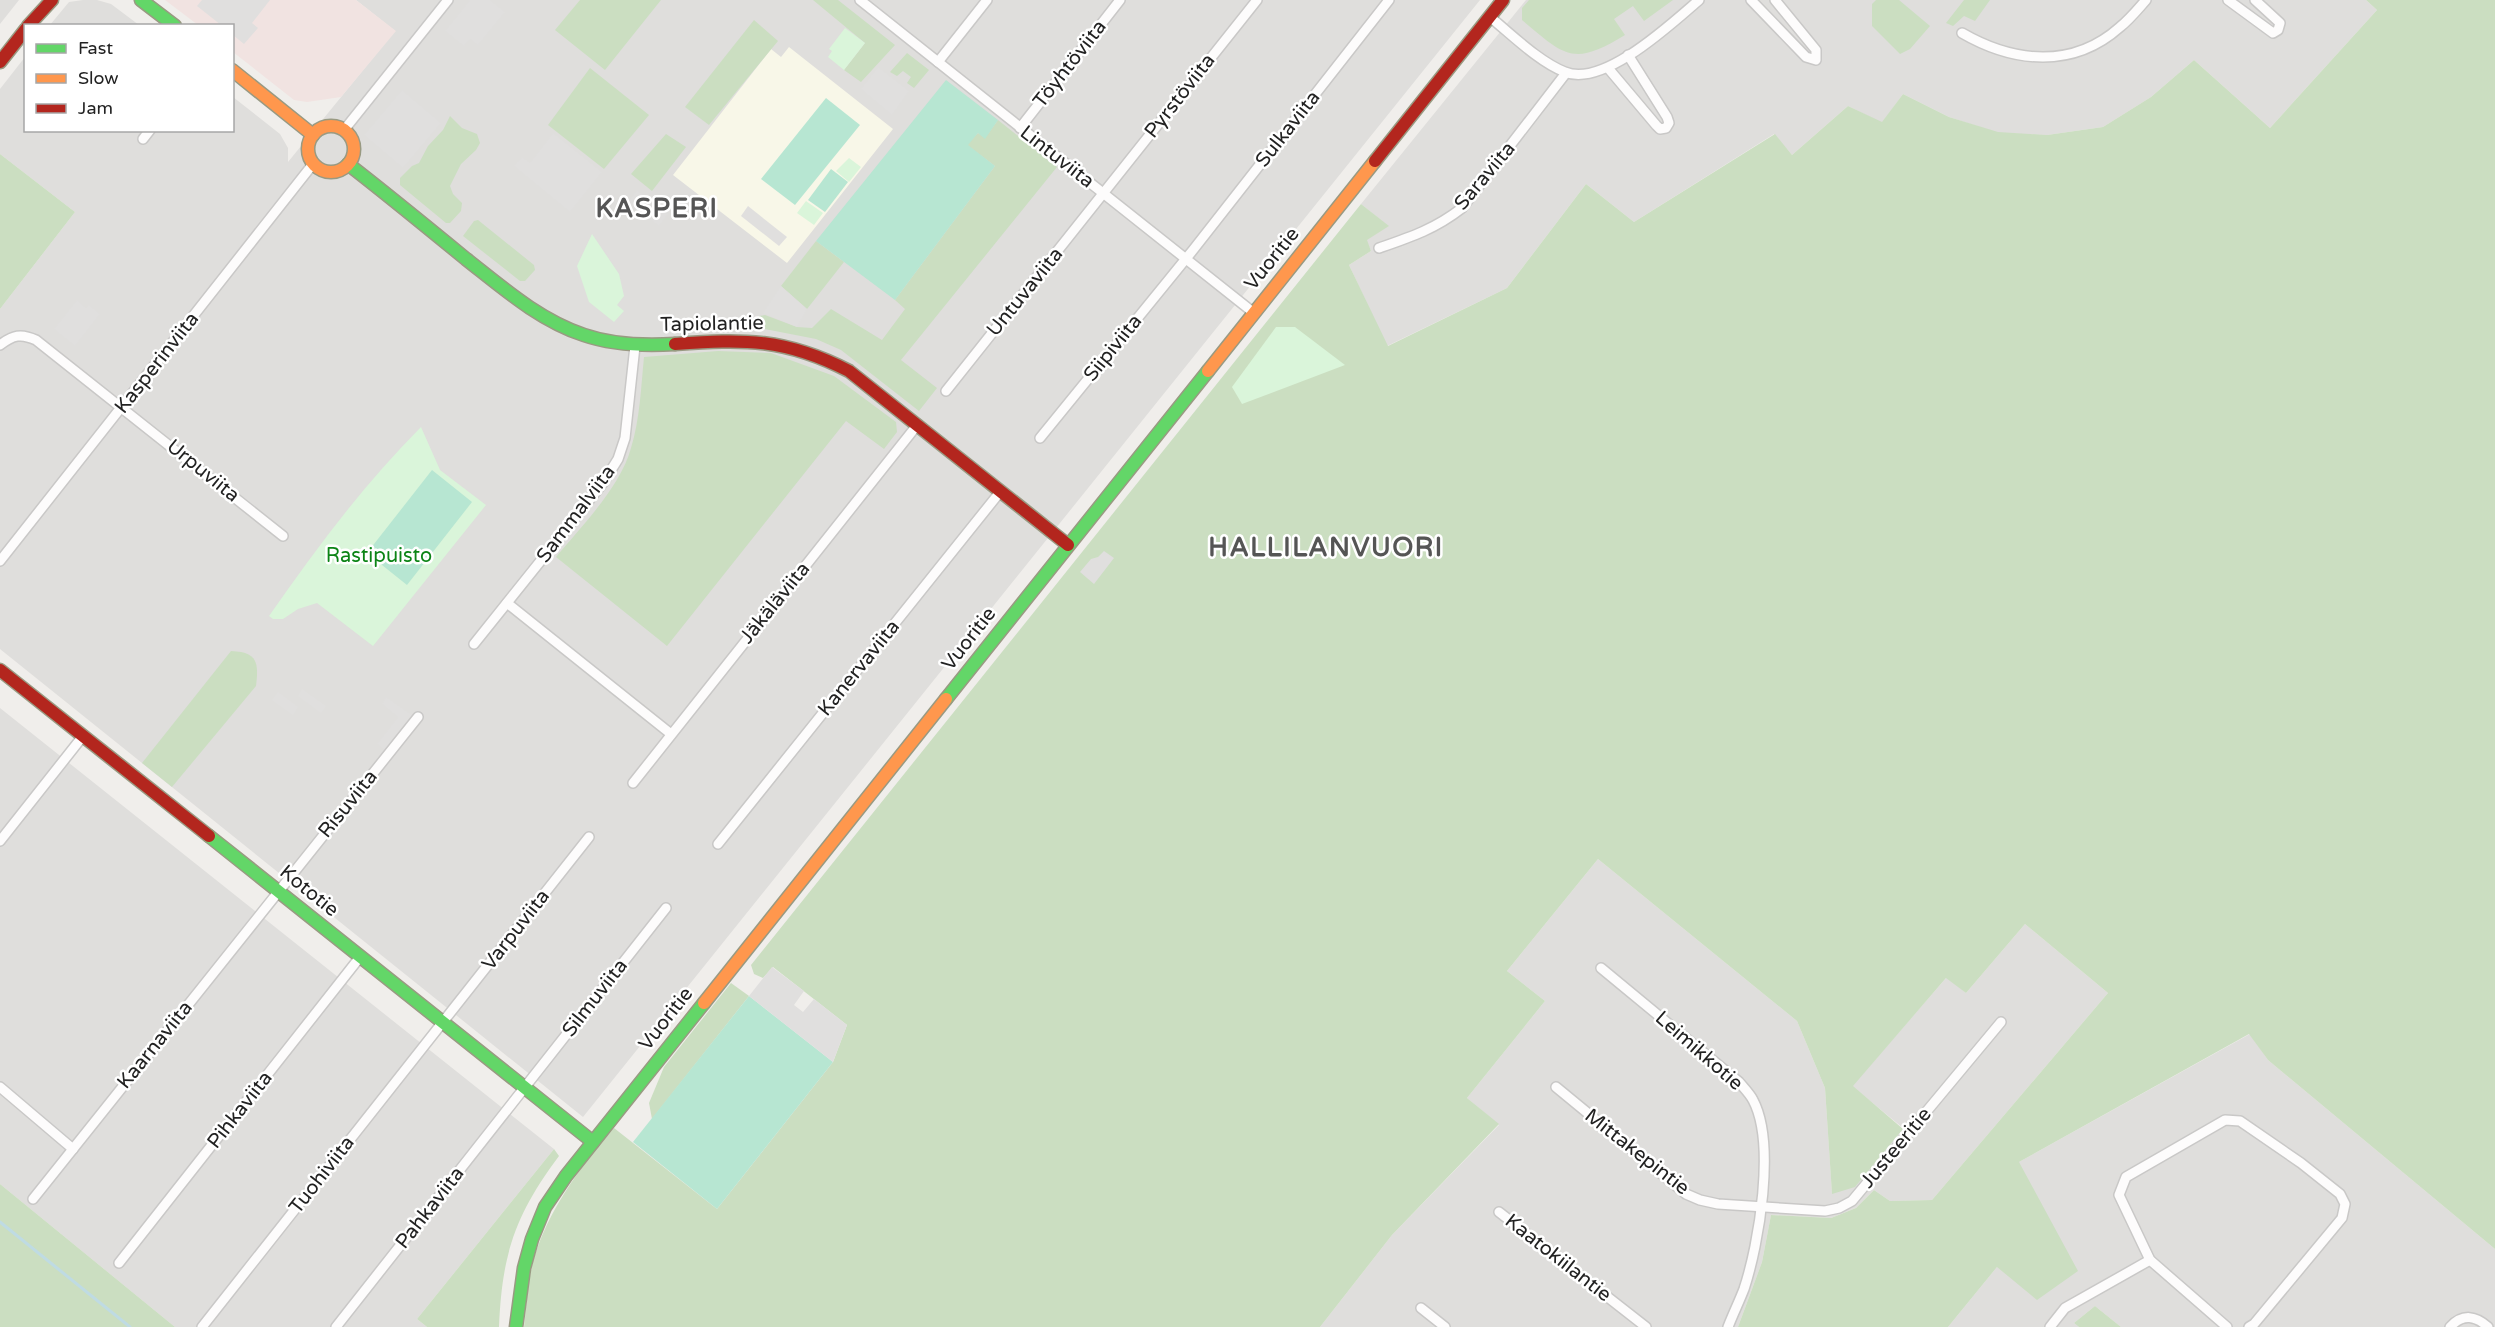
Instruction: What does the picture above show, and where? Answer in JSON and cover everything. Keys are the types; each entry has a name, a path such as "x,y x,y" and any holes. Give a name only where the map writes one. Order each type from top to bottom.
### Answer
{"street":[{"path":"37,15 43,0"},
{"path":"30,24 52,0"},
{"path":"141,0 172,24"},
{"path":"344,130 448,0"},
{"name":"Lintuviita","path":"860,0 1254,313"},
{"path":"938,62 987,0"},
{"name":"Töyhtöviita","path":"1020,128 1120,0"},
{"name":"Pyrstöviita","path":"1104,193 1257,0"},
{"name":"Sulkaviita","path":"1186,258 1389,0"},
{"name":"Vuoritie","path":"516,1327 521,1283 528,1253 543,1211 566,1176 1503,0"},
{"path":"1490,17 1547,62 1566,73 1586,74 1608,68 1628,55 1699,0"},
{"path":"1751,0 1806,57 1816,60 1816,50 1775,0"},
{"path":"1962,33 1985,46 2007,53 2036,58 2068,55 2095,45 2104,39 2120,27 2146,0"},
{"path":"2228,0 2273,33 2278,30 2280,23 2255,0"},
{"path":"0,62 24,32"},
{"path":"1608,68 1656,125 1660,129 1666,128 1669,123 1668,117 1628,55"},
{"path":"234,72 313,135"},
{"name":"Saraviita","path":"1379,248 1420,234 1440,224 1462,208 1566,73"},
{"path":"329,126 344,130 353,145 352,158 348,164 335,172 320,169 314,164 308,150 313,135 317,130 329,126"},
{"name":"Kasperinviita","path":"0,561 314,164"},
{"name":"Tapiolantie","path":"348,164 533,311 568,330 589,337 635,346 736,340 769,342 804,349 849,371 1068,544"},
{"name":"Untuvaviita","path":"946,391 1104,193"},
{"name":"Siipiviita","path":"1040,438 1186,258"},
{"name":"Urpuviita","path":"0,345 11,337 23,334 36,340 283,536"},
{"name":"Sammalviita","path":"474,644 603,483 618,459 626,438 635,346"},
{"name":"Jäkäläviita","path":"633,783 918,424"},
{"name":"Kanervaviita","path":"717,844 1000,492"},
{"path":"507,603 671,734"},
{"name":"Kototie","path":"0,670 593,1143"},
{"name":"Risuviita","path":"278,892 417,717"},
{"path":"0,841 83,736"},
{"name":"Varpuviita","path":"443,1023 589,837"},
{"name":"Kaarnaviita","path":"33,1199 278,892"},
{"name":"Silmuviita","path":"524,1088 666,908"},
{"name":"Pihkaviita","path":"119,1263 360,957"},
{"name":"Leimikkotie","path":"1601,968 1739,1082 1753,1099 1761,1122 1765,1158 1760,1206 1755,1244 1744,1288 1728,1327"},
{"name":"Justeeritie","path":"1760,1206 1825,1211 1839,1208 1852,1201 2001,1022"},
{"name":"Tuohiviita","path":"202,1327 443,1023"},
{"path":"0,1087 73,1149"},
{"name":"Mittakepintie","path":"1556,1087 1686,1194 1718,1204 1760,1206"},
{"name":"Pahkaviita","path":"336,1327 524,1088"},
{"path":"2228,1327 2150,1260 2119,1195 2126,1177 2225,1120 2240,1121 2340,1194 2345,1204 2342,1218 2254,1324 2249,1327"},
{"name":"Kaatokiilantie","path":"1499,1212 1646,1327"},
{"path":"2050,1327 2065,1308 2150,1260"},
{"path":"1421,1308 1445,1327"},
{"path":"2450,1327 2466,1317 2478,1318 2488,1327"}],"shaded area":[{"path":"0,0 19,0 0,24"},
{"path":"97,0 111,4 138,24 51,24 69,2"},
{"path":"165,0 356,0 396,31 341,97 307,102 294,100 234,53 234,24 197,24"},
{"path":"202,0 270,0 252,23 258,28 244,44 234,36 234,24 220,24 197,6"},
{"path":"356,0 1480,0 583,1117 0,649 0,309 75,212 0,154 0,89 24,58 24,132 234,132 234,98 280,134 288,148 288,162 395,31"},
{"path":"470,0 490,0 505,12 478,45 470,39 464,46 445,31"},
{"path":"1526,0 2366,0 2377,10 2270,128 2194,60 2151,97 2103,127 2047,135 1998,133 1949,117 1903,94 1882,123 1848,106 1792,155 1774,134 1634,222 1586,184 1507,288 1387,346 1349,265 1371,251 1366,240 1388,226 1361,204"},
{"path":"789,47 893,129 787,263 673,175 771,49 781,57"},
{"path":"878,67 909,91 892,115 861,89"},
{"path":"402,90 441,123 403,168 364,135"},
{"path":"553,133 602,172 570,212 514,166 522,157 530,163"},
{"path":"637,190 668,214 659,226 628,202"},
{"path":"748,206 787,237 779,246 741,216"},
{"path":"781,286 807,309 797,327 763,313"},
{"path":"77,300 86,308 89,305 100,314 75,346 54,329"},
{"path":"1104,551 1114,558 1094,584 1080,572 1091,559 1098,557"},
{"path":"302,689 326,706 321,713 298,696"},
{"path":"278,692 298,707 293,715 272,700"},
{"path":"386,697 413,716 385,750 377,744 398,717 382,704"},
{"path":"0,708 554,1149 417,1319 427,1327 175,1327 0,1184"},
{"path":"1598,859 1797,1021 1825,1088 1832,1193 1903,1128 1852,1086 1947,977 1966,993 2025,924 2108,993 1932,1200 1890,1201 1874,1190 1856,1208 1831,1218 1771,1215 1762,1262 1738,1327 1320,1327 1392,1235 1499,1125 1467,1098 1545,1001 1507,971"},
{"path":"772,967 804,991 794,1005 803,1012 814,999 847,1025 833,1062 749,996"},
{"path":"2250,1034 2268,1060 2495,1249 2495,1327 2121,1327 2095,1306 2074,1323 2079,1327 1948,1327 1997,1267 2019,1162"}],"green space":[{"path":"580,0 661,0 605,70 555,30"},
{"path":"813,0 838,0 895,45 861,82 844,70 865,43"},
{"path":"1529,0 1673,0 1644,21 1633,6 1614,19 1625,35 1607,45 1581,54 1560,49 1522,20 1522,8"},
{"path":"1876,0 1899,0 1930,26 1910,49 1900,54 1872,26 1872,4"},
{"path":"1964,0 1990,0 1975,21 1964,16 1953,26 1946,23"},
{"path":"2366,0 2495,0 2495,1249 2268,1060 2249,1034 2019,1162 2078,1271 2037,1300 1997,1267 1948,1327 1738,1327 1762,1262 1771,1215 1831,1218 1856,1208 1874,1190 1890,1201 1932,1200 2108,993 2025,924 1966,993 1946,978 1853,1086 1903,1129 1855,1187 1832,1194 1825,1088 1797,1021 1598,859 1507,971 1545,1001 1467,1098 1499,1124 1392,1235 1320,1327 524,1327 532,1268 537,1249 551,1216 591,1155 614,1128 717,1209 833,1062 847,1025 773,967 763,978 754,974 751,965 1361,204 1389,226 1367,240 1371,251 1349,265 1388,346 1507,288 1586,184 1634,222 1775,134 1792,155 1848,106 1882,122 1903,94 1949,117 1998,132 2047,135 2103,127 2151,97 2194,60 2270,128 2377,10"},
{"path":"754,20 778,41 709,125 685,107"},
{"path":"845,28 865,43 844,70 828,57 832,51 829,49"},
{"path":"907,53 929,70 914,88 907,83 911,77 903,71 897,76 890,72"},
{"path":"590,68 649,115 604,169 548,125"},
{"path":"946,80 998,120 985,139 978,133 968,145 995,166 895,300 816,241"},
{"path":"826,98 860,125 795,205 761,179"},
{"path":"450,116 462,128 477,134 480,143 461,164 450,186 453,194 462,203 461,211 450,223 446,223 400,185 400,178 412,166 419,163 428,146 443,130"},
{"path":"998,120 1057,167 901,360 937,388 919,411 841,350 816,339 759,328 759,316 765,315 797,327 812,328 831,309 882,340 905,309 895,300 995,166 967,145 978,133 985,138"},
{"path":"666,134 686,147 652,191 631,174"},
{"path":"0,154 75,212 0,309"},
{"path":"849,158 861,167 849,182 836,171"},
{"path":"831,169 848,182 825,212 808,200"},
{"path":"806,201 823,213 814,225 797,213"},
{"path":"478,220 534,265 535,270 525,281 520,281 463,236 474,221"},
{"path":"592,234 619,274 624,296 617,305 624,311 614,322 589,302 577,266"},
{"path":"816,241 844,262 807,309 781,286"},
{"path":"1276,327 1295,327 1345,365 1242,404 1232,387"},
{"path":"718,351 771,353 834,376 896,422 897,432 884,449 846,421 667,646 556,557 599,505 619,477 626,462 640,403 644,357"},
{"name":"Rastipuisto","path":"421,427 440,470 486,505 373,646 317,603 298,609 283,619 273,619 269,616 341,518"},
{"path":"432,470 472,502 407,585 367,553"},
{"path":"231,651 246,654 254,660 257,671 256,686 172,787 142,763"},
{"path":"731,983 749,996 652,1119 649,1103 664,1067"},
{"path":"749,996 833,1062 717,1209 633,1142"},
{"path":"554,1149 559,1156 531,1197 514,1236 503,1278 499,1327 427,1327 417,1319"},
{"path":"0,1184 175,1327 0,1327"},
{"path":"2095,1306 2121,1327 2079,1327 2074,1323"}],"waterway":[{"path":"0,1222 130,1327"}],"traffic: fast":[{"path":"141,0 172,24"},
{"path":"348,164 508,292 552,321 584,335 606,341 640,345 675,344"},
{"path":"946,699 1208,371"},
{"path":"209,836 593,1142"},
{"path":"516,1327 524,1268 532,1239 545,1207 566,1176 704,1003"}],"traffic: slow":[{"path":"234,72 313,135"},
{"path":"331,126 347,133 354,149 347,165 331,172 315,165 308,149 315,133 331,126"},
{"path":"1208,371 1375,161"},
{"path":"704,1003 946,699"}],"traffic: jam":[{"path":"30,24 52,0"},
{"path":"1375,161 1503,0"},
{"path":"0,62 24,32"},
{"path":"675,344 722,341 764,343 805,352 849,371 1068,545"},
{"path":"0,670 209,836"}],"district":[{"name":"KASPERI","path":"657,208"},
{"name":"HALLILANVUORI","path":"1326,547"}]}
